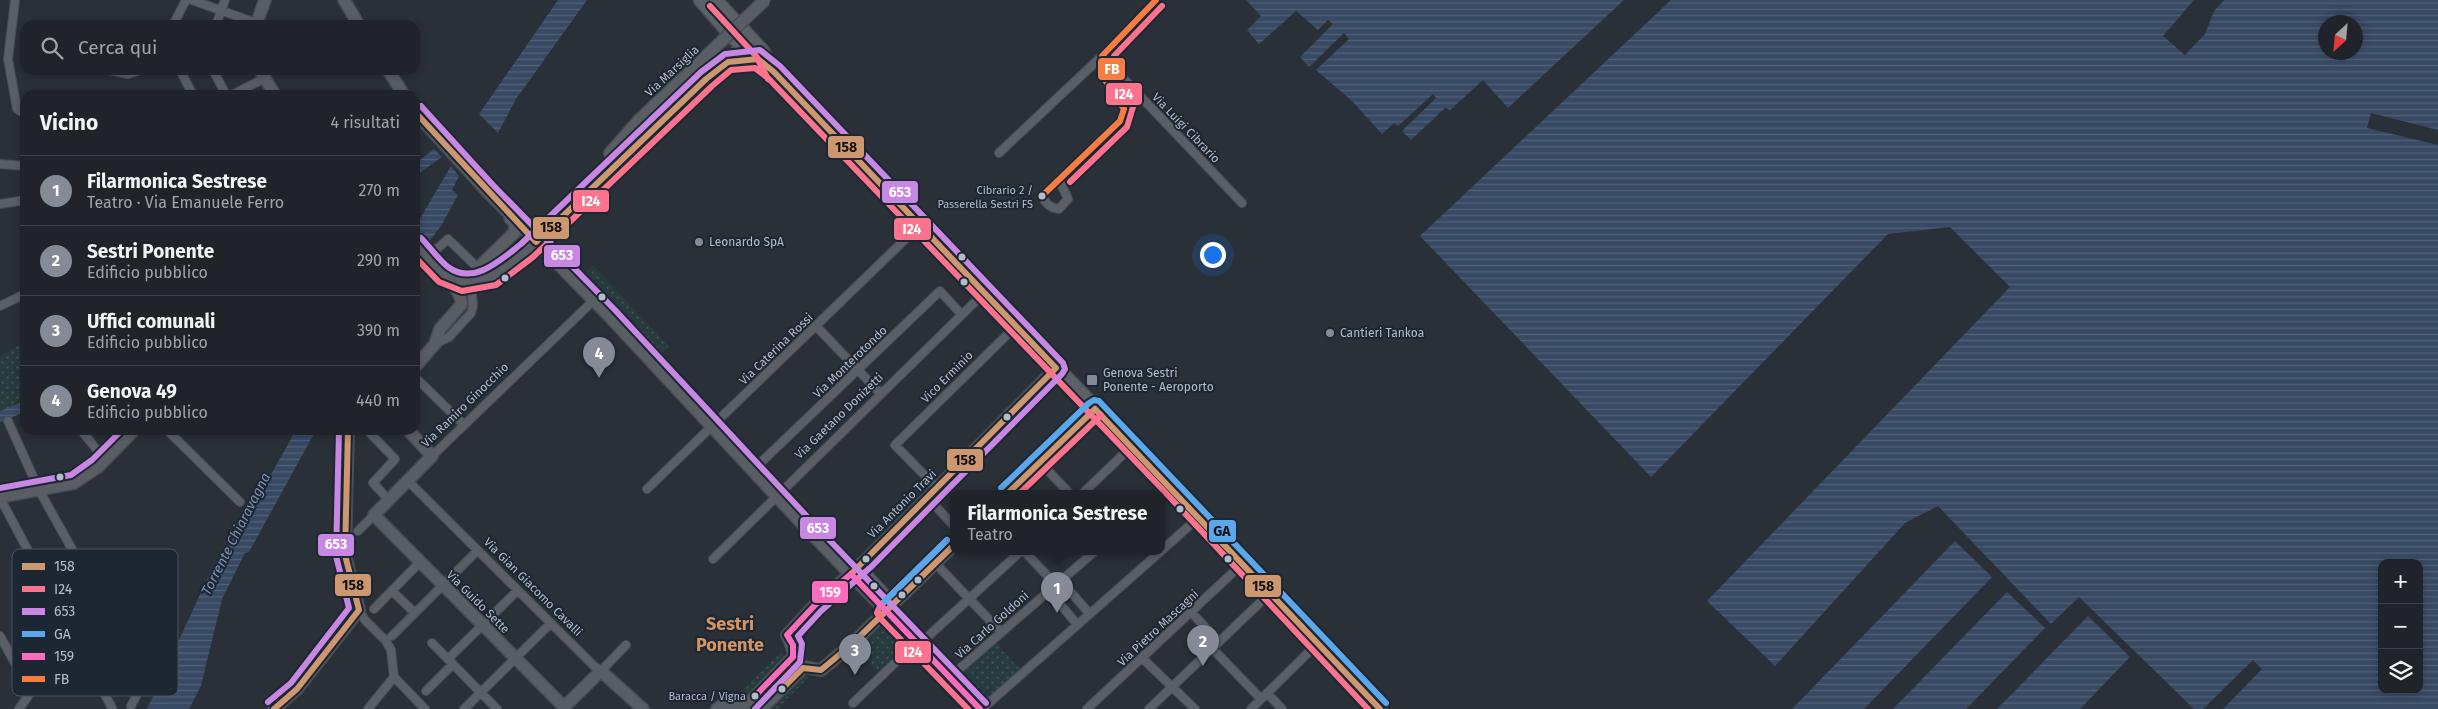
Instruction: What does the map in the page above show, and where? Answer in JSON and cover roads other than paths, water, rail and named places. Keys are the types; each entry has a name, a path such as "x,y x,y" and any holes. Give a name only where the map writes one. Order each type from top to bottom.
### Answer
{"main road":[{"path":"700,0 761,55 774,72 920,226 1169,484 1318,643 1373,706"},
{"path":"716,0 746,42"}],"street":[{"path":"15,0 8,59 17,109 20,111"},
{"path":"176,20 186,0"},
{"path":"192,0 245,20"},
{"path":"218,20 225,0"},
{"path":"257,20 264,0"},
{"path":"344,0 357,20"},
{"name":"Via Marsiglia","path":"616,166 610,153 638,122 765,0"},
{"path":"999,153 1102,56 1156,0"},
{"path":"444,275 470,283 492,277 501,272 536,242 706,79 728,62 746,42"},
{"path":"728,62 761,55"},
{"name":"Via Luigi Cibrario","path":"1102,56 1242,203"},
{"path":"1060,178 1068,199 1064,206 1059,209 1052,208 1045,202 1042,196 1060,178 1120,121 1124,115 1124,109 1103,77 1113,68"},
{"path":"183,75 190,90"},
{"path":"216,75 223,90"},
{"path":"232,90 260,75"},
{"path":"263,75 272,90"},
{"path":"391,75 401,90"},
{"path":"420,117 515,223 516,230 513,236 478,268 470,283 473,306 471,313 449,337 435,344 420,361"},
{"path":"0,164 20,166"},
{"path":"486,190 594,301 886,612 981,709 1155,555"},
{"path":"0,204 20,201"},
{"name":"Via Caterina Rossi","path":"647,489 920,226"},
{"path":"426,255 450,240 478,268"},
{"path":"420,249 444,275 459,294 462,302 461,306 440,329 435,344"},
{"name":"Via Monterotondo","path":"753,470 940,291 962,314"},
{"name":"Via Gaetano Donizetti","path":"712,559 984,293"},
{"path":"0,306 20,296"},
{"name":"Via Ramiro Ginocchio","path":"358,531 432,456 594,301"},
{"path":"816,326 881,394"},
{"name":"Vico Erminio","path":"937,488 895,445 1016,326"},
{"name":"Via Antonio Travi","path":"793,657 792,645 787,635 815,605 851,574 928,498 1056,368"},
{"path":"420,383 464,425"},
{"path":"1011,490 1095,409"},
{"path":"8,421 39,490 72,549"},
{"path":"85,435 105,460"},
{"path":"27,549 0,498 74,483 85,477 105,460 129,435"},
{"path":"172,435 240,502"},
{"path":"348,435 345,555 360,610 365,620 386,641 391,650 394,677 424,709"},
{"path":"372,435 395,459 373,483 389,500"},
{"path":"413,435 432,456"},
{"path":"1086,490 1132,446"},
{"path":"1040,462 1066,490"},
{"name":"Via Gian Giacomo Cavalli","path":"408,481 550,624 643,709"},
{"path":"1162,490 1169,484"},
{"path":"928,498 950,522"},
{"name":"Via Guido Sette","path":"374,515 563,708"},
{"path":"1165,547 1199,517"},
{"path":"717,709 724,704 743,709 793,657 803,668 821,670 886,612 950,549"},
{"path":"392,636 477,551"},
{"path":"852,703 916,643 923,641 1017,555"},
{"path":"1028,555 1089,613"},
{"name":"Via Carlo Goldoni","path":"950,677 1091,555"},
{"path":"374,608 420,562"},
{"name":"Via Pietro Mascagni","path":"1090,708 1243,563"},
{"path":"936,564 1001,632"},
{"path":"392,590 415,613"},
{"path":"1048,590 1077,624"},
{"path":"426,691 482,625 517,591"},
{"path":"1149,709 1270,593"},
{"path":"274,709 298,689 360,610"},
{"path":"1191,612 1219,642"},
{"path":"464,709 550,624"},
{"path":"0,636 12,658"},
{"path":"432,643 497,709"},
{"path":"1251,709 1318,643"},
{"path":"563,708 626,645"},
{"path":"1212,648 1264,696 1282,709"},
{"path":"1142,658 1195,709"},
{"path":"761,709 803,668"},
{"path":"368,709 394,677"},
{"path":"18,709 28,696"},
{"path":"106,696 112,708"},
{"path":"131,706 136,696"}],"water":[{"path":"558,0 587,0 516,99 498,133 479,114"},
{"path":"1246,0 1624,0 1508,108 1483,80 1450,110 1445,108 1411,140 1402,131 1436,98 1433,94 1398,126 1394,123 1382,134 1352,101 1316,70 1349,39 1344,33 1309,67 1300,57 1333,24 1328,20 1318,30 1296,11 1259,44 1247,30 1261,16"},
{"path":"1671,0 2194,0 2163,36 2185,55 2205,34 2214,11 2224,0 2438,0 2438,130 2371,113 2367,128 2438,145 2438,709 2223,709 2262,669 2253,660 2203,709 2194,709 2079,597 2051,624 1938,506 1905,523 1775,666 1707,601 2010,287 1950,227 1888,234 1651,477 1420,236"},
{"path":"434,149 442,157 420,172 420,160"},
{"path":"451,166 459,176 452,190 458,195 441,226 420,253 420,219"},
{"path":"20,403 20,414 0,422 0,411"},
{"name":"Torrente Chiaravagna","path":"293,435 313,435 249,552 245,553 222,599 201,686 189,709 147,709 153,696 178,696 178,642 210,573 246,519"},
{"path":"1955,541 1992,577 1864,709 1792,709"},
{"path":"2007,592 2045,628 1966,709 1893,709"},
{"path":"2088,616 2130,657 2080,709 1997,709"}],"place":[{"name":"Cibrario 2 / Passerella Sestri FS","path":"1042,196"},
{"name":"Leonardo SpA","path":"699,242"},
{"name":"Cantieri Tankoa","path":"1330,333"},
{"name":"Genova 49","path":"599,378"},
{"name":"Genova Sestri Ponente - Aeroporto","path":"1092,380"},
{"name":"Filarmonica Sestrese","path":"1057,613"},
{"name":"Sestri Ponente","path":"1203,666"},
{"name":"Uffici comunali","path":"855,675"},
{"name":"Baracca / Vigna","path":"755,696"}],"district":[{"name":"Sestri Ponente","path":"730,634"}]}
